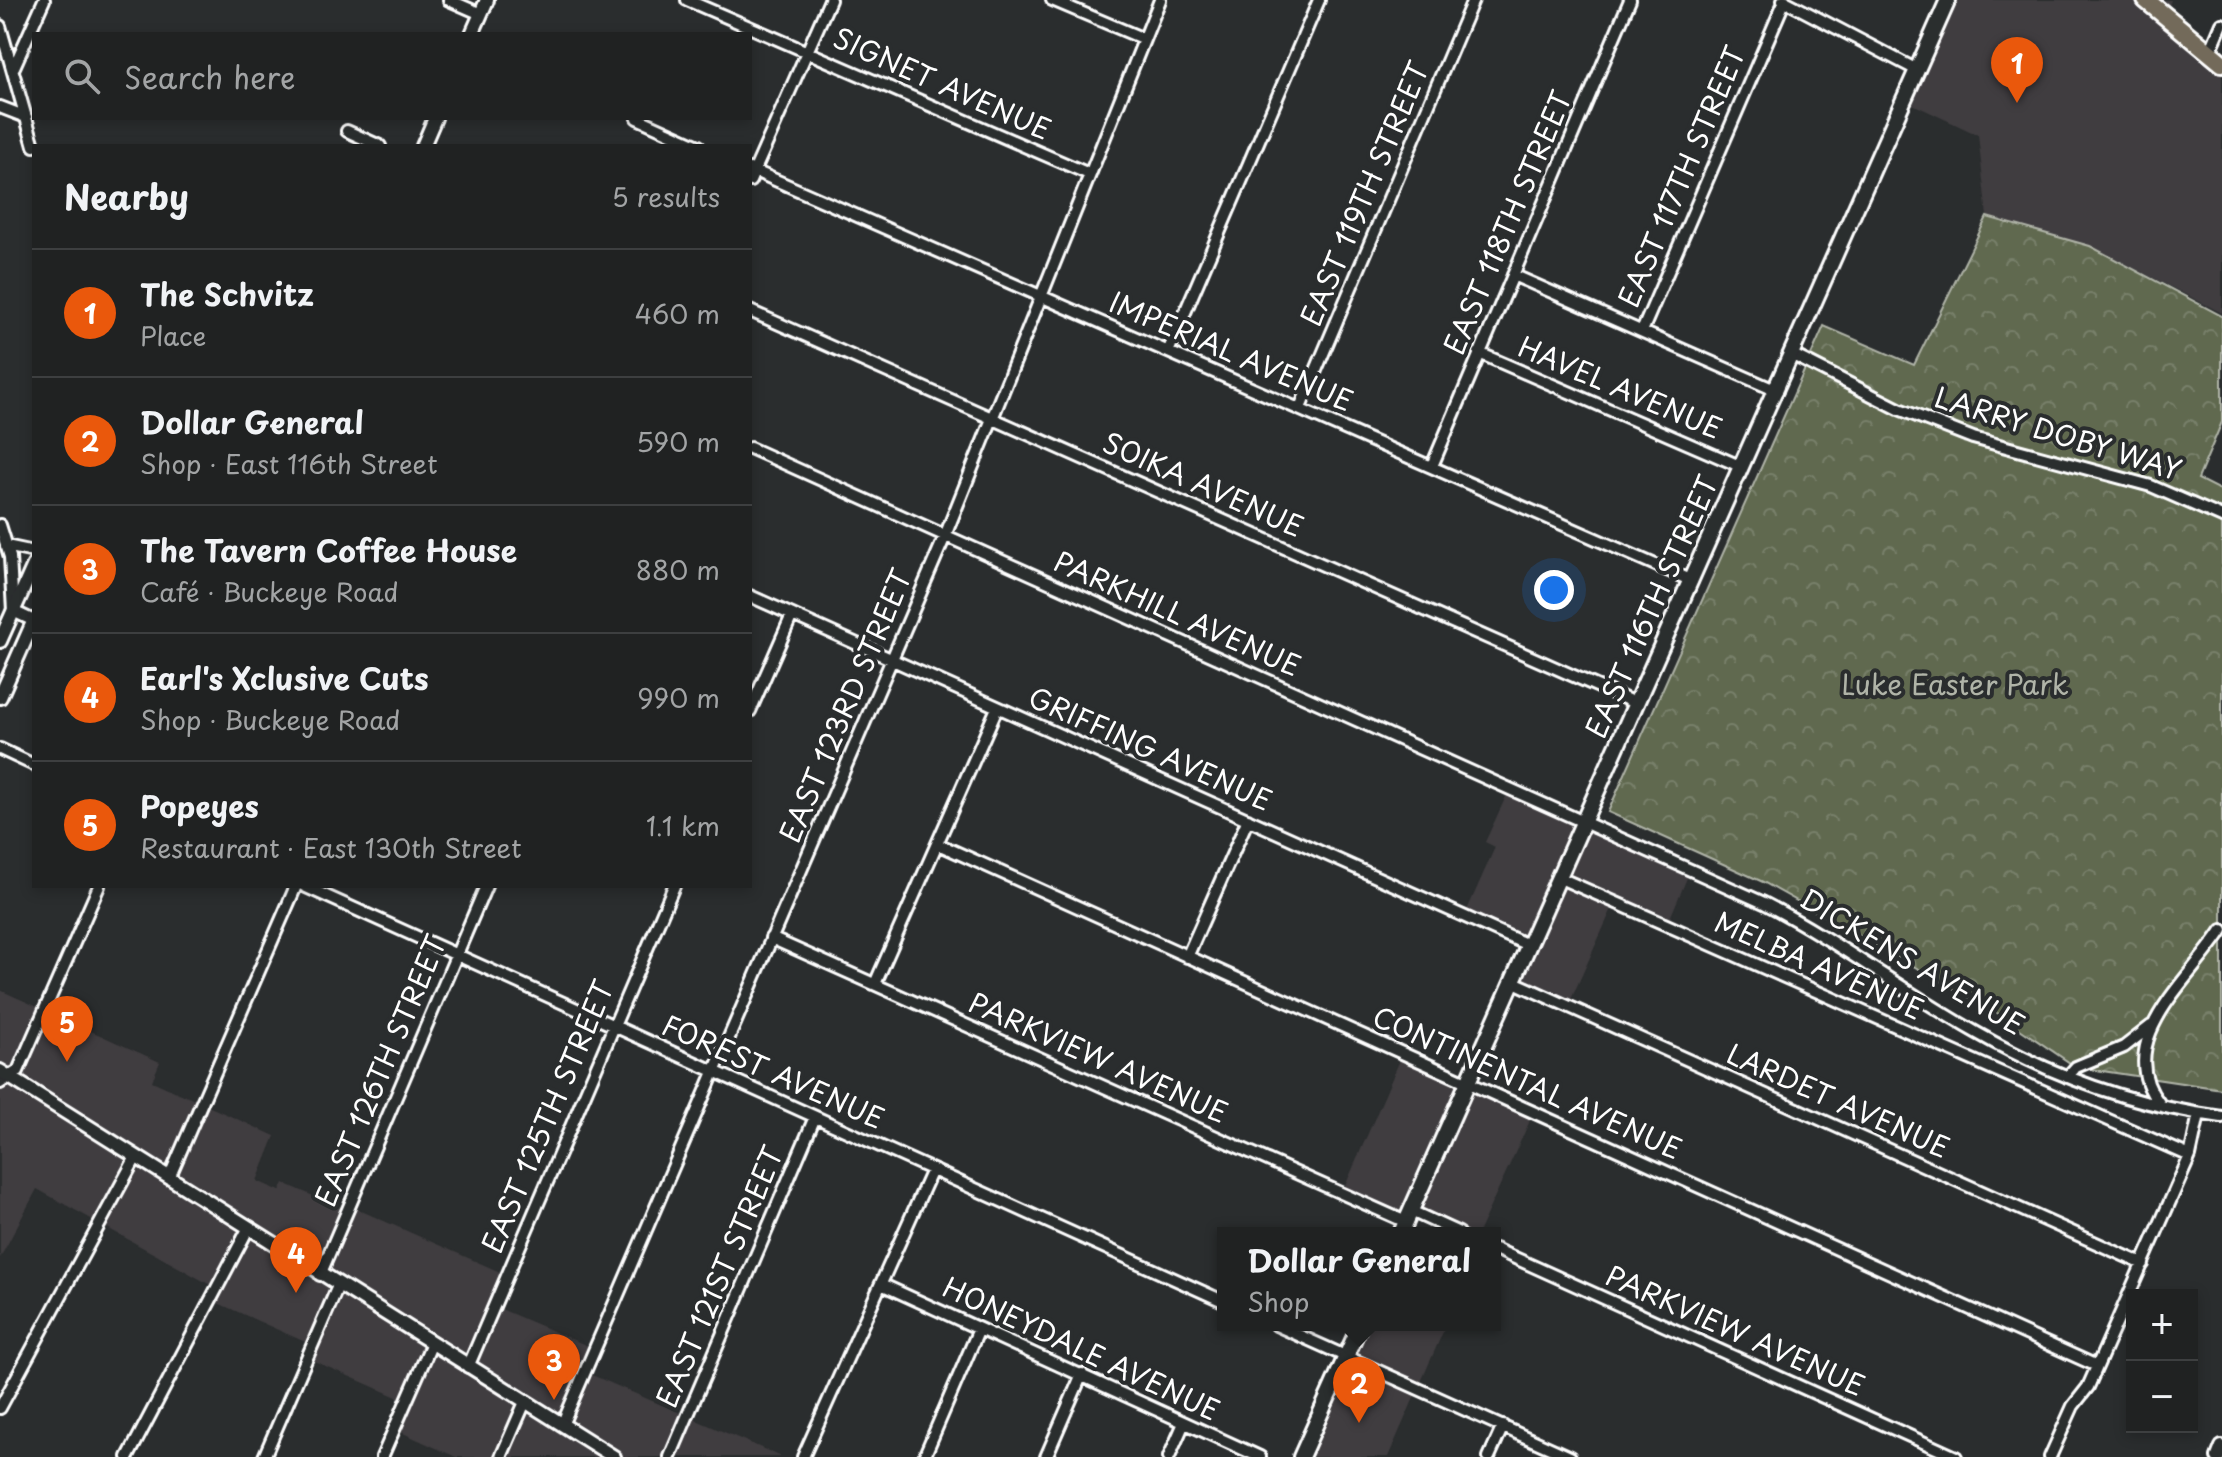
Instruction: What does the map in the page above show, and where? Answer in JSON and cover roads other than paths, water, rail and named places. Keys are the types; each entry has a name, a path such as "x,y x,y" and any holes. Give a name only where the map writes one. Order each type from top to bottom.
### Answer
{"main road":[{"name":"EAST 116TH STREET","path":"1406,1222 1948,0"},
{"path":"2146,0 2216,57"},
{"path":"1301,1457 1357,1331"}],"street":[{"path":"14,67 44,0"},
{"path":"449,0 481,14"},
{"path":"473,32 487,0"},
{"name":"SIGNET AVENUE","path":"687,0 1089,174"},
{"path":"752,174 830,0"},
{"path":"1052,0 1144,39"},
{"name":"EAST 123RD STREET","path":"562,1425 893,660 1160,0"},
{"path":"1168,352 1319,0"},
{"name":"EAST 119TH STREET","path":"1300,408 1473,0"},
{"name":"EAST 118TH STREET","path":"1432,466 1630,0"},
{"path":"1784,0 1917,70"},
{"name":"EAST 117TH STREET","path":"1643,329 1784,0"},
{"path":"2216,57 2222,24"},
{"path":"0,26 33,144"},
{"path":"0,107 26,117"},
{"path":"424,144 434,120"},
{"path":"641,120 695,144"},
{"path":"347,131 376,144"},
{"name":"IMPERIAL AVENUE","path":"752,174 1041,295 1692,581"},
{"path":"1513,275 1643,329 1777,391"},
{"name":"SOIKA AVENUE","path":"752,312 1637,704"},
{"name":"HAVEL AVENUE","path":"1479,353 1742,467"},
{"name":"LARRY DOBY WAY","path":"1793,355 1887,403 1973,438 2151,486 2222,517"},
{"name":"PARKHILL AVENUE","path":"752,449 1584,824"},
{"path":"0,525 14,583 13,611"},
{"path":"6,546 32,552"},
{"path":"0,641 32,569"},
{"name":"GRIFFING AVENUE","path":"752,597 1530,946"},
{"path":"13,611 32,619"},
{"path":"752,706 792,615"},
{"path":"0,697 32,625"},
{"path":"875,984 997,708"},
{"path":"0,749 32,764"},
{"path":"1187,957 1248,819"},
{"name":"DICKENS AVENUE","path":"1584,824 1807,925 1976,1033 2067,1077 2125,1098 2222,1117"},
{"name":"CONTINENTAL AVENUE","path":"938,844 2097,1366"},
{"name":"MELBA AVENUE","path":"1560,878 2190,1156"},
{"path":"3,1077 18,1071 98,888"},
{"path":"169,1178 295,888"},
{"name":"FOREST AVENUE","path":"308,888 1217,1298"},
{"name":"EAST 126TH STREET","path":"320,1275 485,888"},
{"name":"EAST 125TH STREET","path":"468,1367 673,888"},
{"path":"2067,1077 2076,1067 2124,1047 2151,1026 2222,930"},
{"name":"PARKVIEW AVENUE","path":"771,938 1406,1222 1430,1227"},
{"name":"LARDET AVENUE","path":"1514,982 2143,1264"},
{"path":"2151,1026 2143,1060 2146,1087 2159,1103"},
{"path":"3,1077 136,1157 612,1457"},
{"path":"2050,1457 2073,1406 2097,1366 2190,1156 2199,1114"},
{"name":"EAST 121ST STREET","path":"670,1457 815,1117"},
{"path":"0,1408 136,1157"},
{"path":"803,1457 932,1170"},
{"path":"128,1457 248,1229"},
{"name":"PARKVIEW AVENUE","path":"1501,1252 1956,1457"},
{"name":"HONEYDALE AVENUE","path":"881,1284 1260,1457"},
{"path":"264,1457 338,1286"},
{"path":"924,1457 979,1329"},
{"path":"1290,1331 1570,1457"},
{"path":"382,1457 431,1345"},
{"path":"1046,1457 1082,1374"},
{"path":"501,1457 525,1402"},
{"path":"1169,1457 1184,1423"},
{"path":"1489,1457 1503,1426"},
{"path":"2218,1457 2222,1447"}],"place":[{"name":"The Schvitz","path":"2017,103"},
{"name":"Popeyes","path":"67,1062"},
{"name":"Earl's Xclusive Cuts","path":"296,1293"},
{"name":"The Tavern Coffee House","path":"554,1400"},
{"name":"Dollar General","path":"1359,1423"}],"park label":[{"name":"Luke Easter Park","path":"1955,685"}]}
